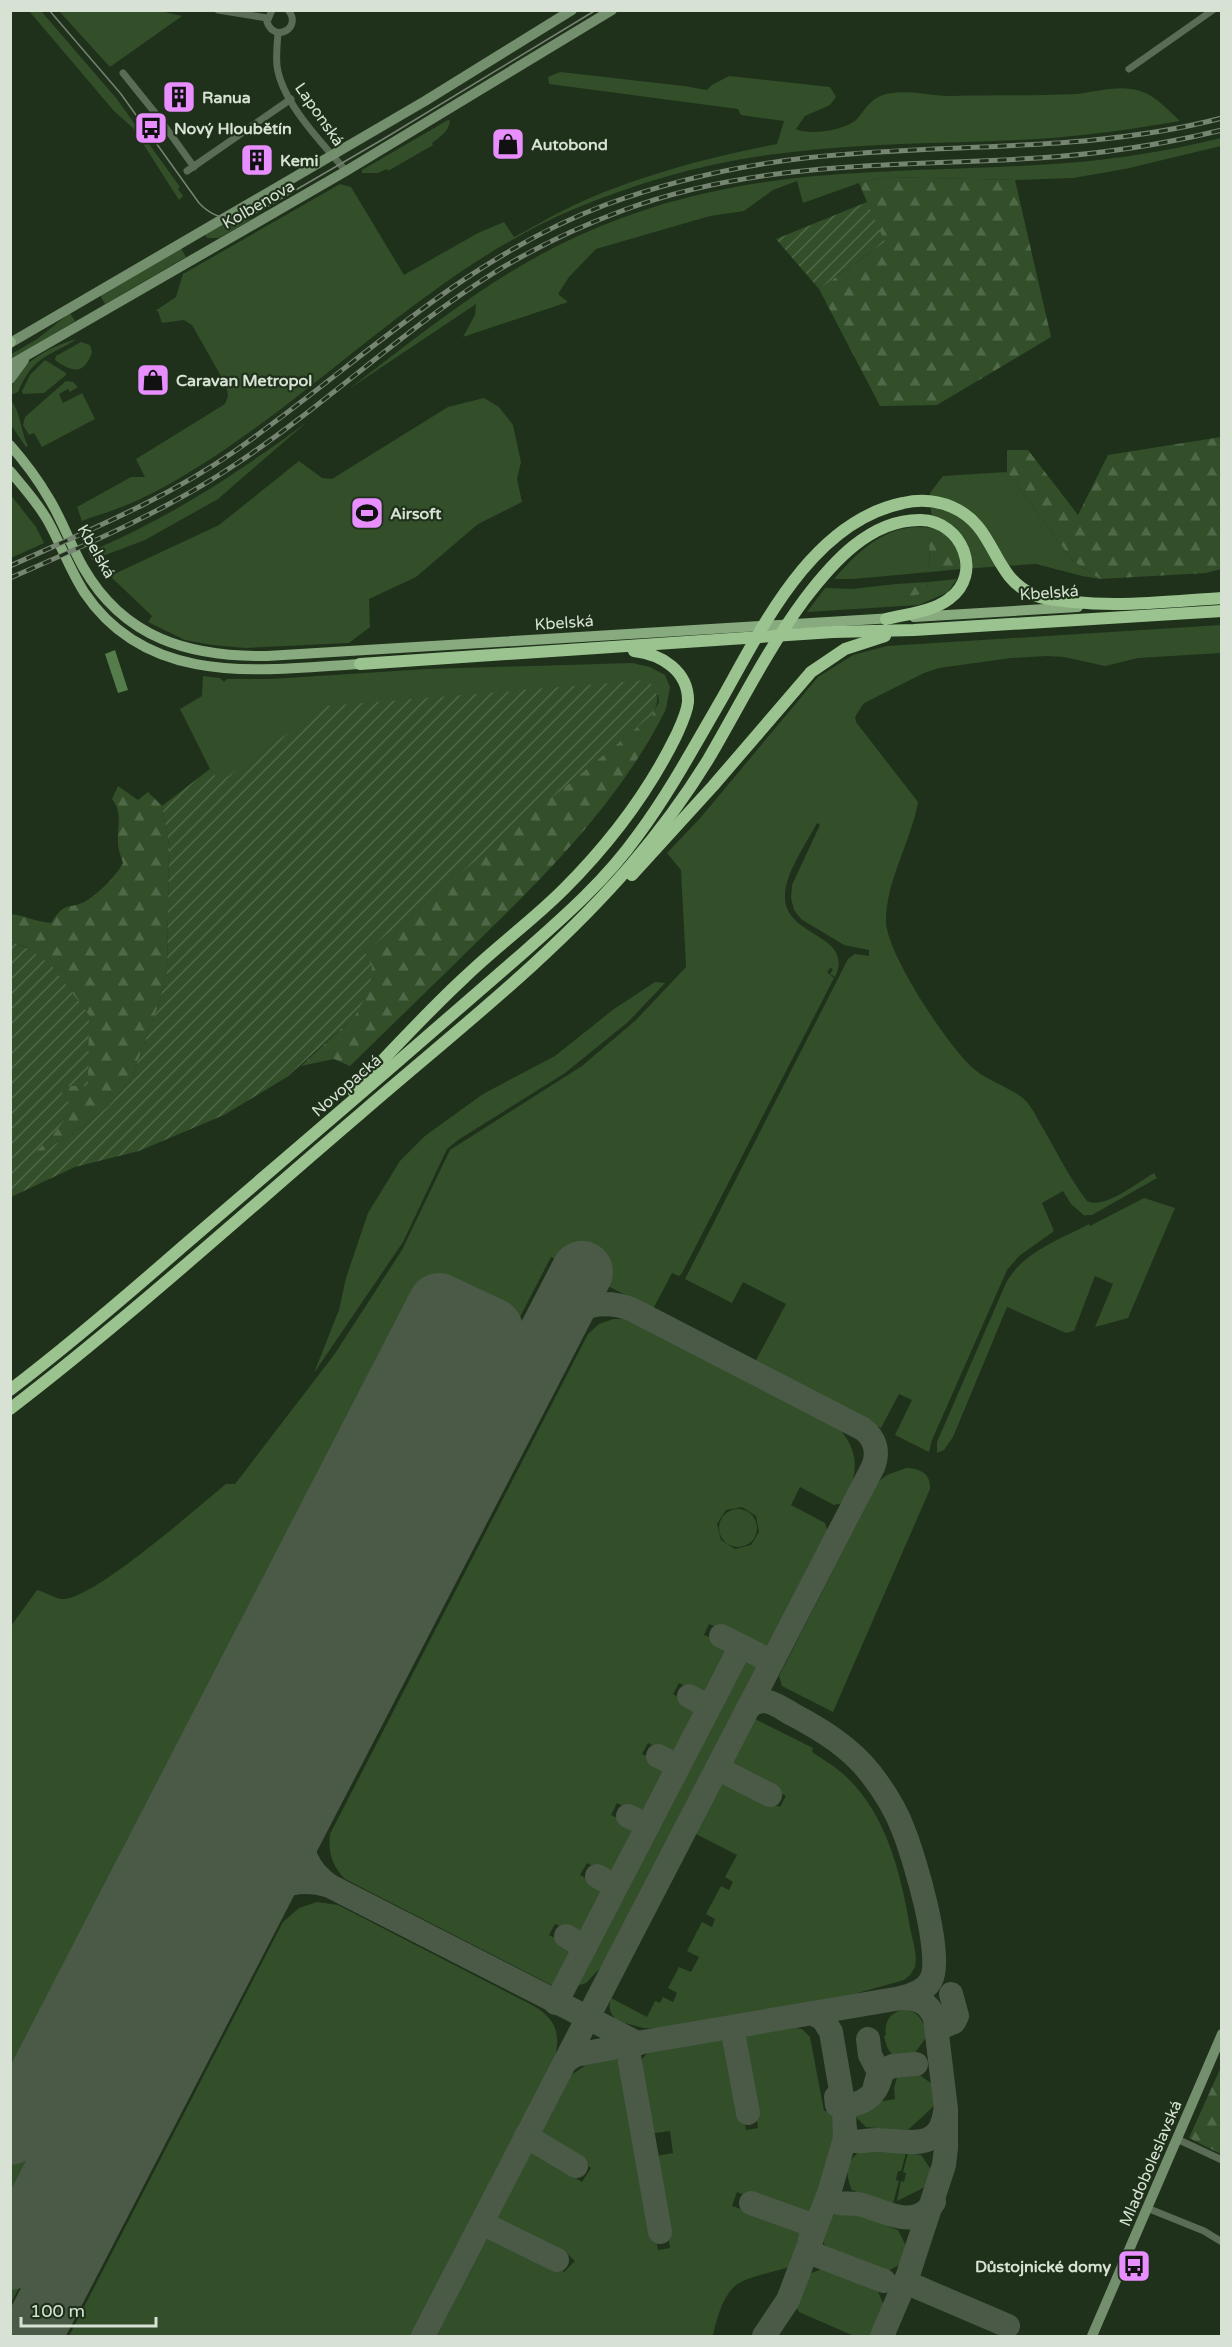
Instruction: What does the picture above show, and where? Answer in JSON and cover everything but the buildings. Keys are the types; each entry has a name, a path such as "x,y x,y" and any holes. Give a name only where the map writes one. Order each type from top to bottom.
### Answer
{"highway":[{"name":"Novopacká","path":"10,1390 101,1318 298,1148 518,957 603,878 637,836 676,778 776,605 821,550 849,527 884,508 918,501 936,502 953,507 980,527 1001,566 1016,583 1029,593 1046,599 1106,605"},
{"path":"579,921 646,847 687,793 763,663 798,609 830,569 858,543 881,530 914,521 930,521 944,526 955,535 964,552 966,570 961,587 952,597 938,606 886,619"},
{"name":"Kbelská","path":"1106,605 1221,598"},
{"name":"Kbelská","path":"360,664 833,632 914,630 1221,611"},
{"path":"579,921 628,880 713,786 793,691 819,665 845,649 862,642 914,630"},
{"path":"298,1148 464,977 539,913 569,883 624,819 659,766 686,713 687,694 684,682 673,666 652,655 627,650 596,648"},
{"name":"Novopacká","path":"10,1409 119,1321 516,979 579,921"}],"main road":[{"name":"Kolbenova","path":"11,343 332,155 572,10"},
{"name":"Kolbenova","path":"10,365 346,171 612,10"},
{"path":"10,379 28,356"},
{"name":"Kbelská","path":"12,444 49,498 84,568 106,598 126,617 154,635 183,647 206,653 242,657 278,656 1106,605"},
{"name":"Kbelská","path":"10,471 48,521 74,574 95,606 116,627 146,647 178,661 215,669 360,664"},
{"name":"Mladoboleslavská","path":"1092,2337 1221,2034"}],"street":[{"path":"218,10 267,18"},
{"path":"272,10 267,18 268,26 278,33 286,32 291,26 293,18 288,10"},
{"path":"1129,69 1213,10"},
{"name":"Laponská","path":"278,33 278,67 291,99 321,143 346,171"},
{"path":"123,73 194,167"},
{"path":"187,171 291,99"},
{"path":"1176,2139 1221,2160"},
{"path":"1147,2208 1204,2231 1221,2242"}],"green space":[{"path":"29,11 41,11 116,98 180,187 178,189 183,196 179,200 133,128 114,111"},
{"path":"59,11 160,11 182,16 110,67"},
{"path":"560,72 707,90 729,76 830,87 836,97 830,105 805,116 796,129 809,132 827,131 852,123 875,99 899,92 952,96 1030,95 1076,94 1124,88 1146,93 1180,121 1055,138 815,149 703,167 651,181 600,199 527,232 481,258 395,320 270,417 201,465 144,497 82,521 77,507 131,477 145,477 136,459 225,404 228,396 226,385 192,325 184,320 162,323 158,311 155,311 176,297 183,274 340,184 351,187 404,275 478,233 504,222 514,237 606,191 703,161 777,144 784,121 741,115 738,109 549,84 548,77"},
{"path":"448,120 450,121 448,128 432,143 433,145 388,171 387,169 378,173 362,173 362,170"},
{"path":"1221,138 1221,146 1125,169 1073,178 1015,180 883,177 803,203 797,181 773,190 744,211 710,216 596,249 569,277 558,294 568,302 463,337 475,315 476,304 349,389 458,307 520,266 571,239 651,208 706,193 788,179 871,172 1083,162 1153,152"},
{"path":"883,177 1015,180 1051,337 937,405 880,406 819,289 884,243 859,183"},
{"path":"867,202 885,242 819,289 776,239"},
{"path":"254,218 219,238 207,238 205,234 226,222"},
{"path":"181,248 186,257 105,304 100,295"},
{"path":"70,313 75,321 11,360 10,355 37,339"},
{"path":"77,339 36,364 18,392 11,395 13,385 25,366 56,346"},
{"path":"81,342 90,345 92,352 89,360 81,368 72,369 55,360 56,356"},
{"path":"45,360 66,375 44,393 23,394 22,391 30,375"},
{"path":"66,381 73,382 78,387 70,392 68,389 59,394 63,403 82,393 95,419 42,447 34,433 29,435 23,425 25,417"},
{"name":"Airsoft","path":"484,398 499,407 513,425 521,462 517,479 522,502 478,524 416,577 369,599 370,627 349,643 245,648 185,640 148,622 152,616 110,576 219,525 299,461 322,478 332,479 448,407"},
{"path":"11,401 28,446 26,447 11,425"},
{"path":"307,422 218,499 145,540 92,560 88,552 146,525 201,494"},
{"path":"1221,437 1221,569 1206,573 1100,579 1073,561 1007,472 1007,450 1028,450 1078,515 1108,455"},
{"path":"1007,472 1073,561 1100,579 1036,564 960,569 960,562 933,528 929,542 930,572 834,579 854,557 889,533 917,527 932,528 930,493 943,476"},
{"path":"10,494 36,527 44,543 11,558"},
{"path":"932,528 953,544 959,555 960,569 930,572 929,542"},
{"path":"957,579 948,592 919,605 807,612 825,588 852,589 896,584 902,597 920,595 928,582"},
{"path":"928,582 922,593 901,597 896,584"},
{"path":"1221,625 1221,653 1138,658 1105,666 1064,657 1046,656 1011,658 939,668 924,673 863,704 855,717 856,722 918,802 894,876 886,921 896,955 935,1021 974,1069 1020,1096 1027,1103 1087,1201 1102,1202 1154,1173 1157,1178 1092,1215 1085,1215 1086,1217 1071,1204 1063,1191 1042,1203 1054,1231 1019,1256 1007,1270 932,1440 929,1452 895,1435 912,1400 899,1394 881,1428 755,1362 786,1304 743,1282 732,1303 685,1279 848,959 855,954 869,956 869,950 844,945 801,919 794,910 791,898 792,885 820,825 817,823 792,868 785,895 787,909 795,920 828,943 836,952 839,963 835,977 830,974 833,969 830,968 827,972 834,978 682,1273 679,1276 672,1273 653,1309 551,1257 11,2303 11,1626 37,1590 63,1599 78,1595 97,1585 146,1550 226,1484 235,1484 334,1355 402,1250 450,1150 582,1066 636,1020 686,967 681,870 667,853 702,816 818,677 853,655 887,646"},
{"path":"632,663 650,667 665,675 670,687 666,709 659,702 658,695 326,707 220,783 210,769 180,709 202,696 203,676 220,678 224,682 227,679 271,679 427,669"},
{"path":"648,680 657,697 652,715 365,952 372,966 370,988 355,1016 287,1077 224,1115 139,1151 75,1167 11,1197 11,941 29,949 52,966 89,1015 88,1086 61,1086 62,1094 73,1107 54,1134 27,1160 73,1134 109,1106 132,1077 158,1006 167,973 169,845 162,806 210,769 220,782 326,706"},
{"path":"659,702 666,709 628,773 583,832 533,887 350,1066 334,1059 301,1066 355,1016 364,952 652,715"},
{"path":"118,786 138,800 148,792 162,806 169,845 167,973 158,1006 132,1077 109,1106 73,1134 24,1162 54,1134 61,1085 88,1086 28,948 11,941 11,914 51,923 64,908 86,901 112,879 123,863 118,846 117,809 112,799"},
{"path":"655,982 665,983 628,1022 565,1073 447,1149 403,1242 314,1373 339,1310 346,1278 368,1213 400,1161 425,1136 483,1094 555,1056 614,1009"},
{"path":"1144,1198 1175,1208 1128,1318 1095,1327 1113,1284 1095,1276 1074,1331 1066,1333 1007,1307 953,1437 944,1450 937,1453 937,1442 1006,1283 1013,1272 1043,1248"},
{"path":"613,1319 630,1319 838,1427 850,1445 855,1464 852,1482 843,1503 834,1505 800,1487 791,1505 825,1523 828,1532 765,1654 709,1624 704,1635 736,1648 729,1657 731,1658 708,1702 679,1683 673,1694 686,1702 688,1699 703,1710 677,1762 648,1743 642,1754 674,1768 646,1822 617,1803 611,1815 643,1829 615,1882 587,1863 580,1875 593,1882 595,1879 611,1888 584,1942 567,1934 568,1930 555,1924 549,1935 562,1942 564,1939 581,1948 559,1989 345,1879 337,1869 330,1853 330,1834 588,1334 599,1324","holes":["742,1507 756,1516 759,1532 751,1545 735,1549 721,1540 717,1524 726,1510"]},
{"path":"906,1468 924,1473 929,1479 930,1489 833,1712 782,1686 779,1676 879,1481 887,1475"},
{"path":"738,1509 745,1510 751,1515 756,1521 756,1535 751,1541 745,1546 738,1547 731,1546 725,1541 720,1535 719,1528 720,1521 725,1515 731,1510"},
{"path":"743,1655 749,1657 751,1655 762,1661 603,1965 586,1983 568,1989 739,1658 741,1659"},
{"path":"755,1719 813,1748 812,1752 842,1773 869,1804 888,1841 901,1881 916,1956 915,1967 904,1980 847,1996 665,2029 644,2028 617,2021 610,2011 611,1998 647,2017 655,2001 660,2003 663,1997 673,2002 677,1993 668,1988 679,1967 691,1972 699,1957 687,1951 702,1922 712,1927 715,1919 706,1914 721,1886 729,1890 733,1882 725,1877 737,1855 696,1834 725,1776 768,1798 767,1801 780,1807 786,1796 773,1789 771,1792 729,1770"},
{"path":"317,1902 338,1905 532,2005 548,2017 556,2030 557,2046 553,2065 412,2336 69,2336 283,1922 299,1908"},
{"path":"901,2010 907,2010 919,2017 927,2036 914,2054 897,2056 890,2052 884,2036 888,2020"},
{"path":"802,2029 810,2037 824,2111 833,2110 834,2137 829,2164 810,2216 805,2218 737,2192 732,2206 747,2211 749,2207 802,2226 804,2230 792,2266 735,2286 725,2298 713,2336 436,2336 490,2231 555,2263 564,2272 575,2261 565,2252 555,2255 493,2224 534,2146 574,2169 571,2175 582,2182 591,2168 579,2161 578,2163 538,2139 571,2075 586,2065 616,2059 628,2068 658,2250 670,2248 667,2231 664,2232 651,2157 673,2153 670,2131 648,2134 637,2066 647,2053 731,2039 746,2130 758,2128 756,2112 752,2112 740,2044 745,2036"},
{"path":"1221,2067 1221,2154 1189,2138"},
{"path":"917,2073 932,2084 935,2105 908,2130 866,2127 854,2115 854,2106 895,2099 894,2088 897,2077"},
{"path":"863,2149 906,2153 901,2171 898,2171 896,2180 899,2181 893,2203 890,2204 852,2190 847,2172 848,2167 853,2158"},
{"path":"908,2153 921,2155 932,2171 927,2186 897,2201 901,2181 904,2182 906,2173 903,2172"},
{"path":"844,2210 898,2230 908,2250 903,2263 884,2273 828,2252 821,2237 828,2218"},
{"path":"822,2269 877,2289 885,2308 872,2336 854,2336 799,2312 795,2305 806,2275"}],"shaded area":[{"path":"115,650 128,690 118,693 105,654"}],"taxiway":[{"path":"423,2336 873,1467 876,1456 873,1441 863,1429 631,1309 609,1304 589,1306 580,1310 554,1329 513,1408"},
{"path":"721,1636 741,1646"},
{"path":"556,2003 741,1646 772,1662"},
{"path":"689,1696 709,1707"},
{"path":"214,1987 243,1927 255,1910 269,1895 286,1885 306,1882 330,1886 637,2043 901,1998 922,1990 931,1980 934,1968 931,1929 908,1842 889,1801 863,1764 825,1733 770,1702 759,1701 748,1708"},
{"path":"330,1886 313,1870 304,1852 302,1833 314,1792 345,1734"},
{"path":"658,1756 678,1766"},
{"path":"717,1768 770,1795"},
{"path":"628,1816 648,1826"},
{"path":"597,1876 616,1887"},
{"path":"566,1936 585,1947"},
{"path":"935,2018 944,2026 954,2022 957,2016 951,1994"},
{"path":"882,2336 908,2275 944,2165 946,2148 946,2109 935,2018 922,2002 901,1998"},
{"path":"764,2336 788,2300 830,2190 845,2138 844,2108 831,2032 823,2019 812,2013"},
{"path":"732,2027 748,2113"},
{"path":"868,2039 870,2055 879,2072 875,2086"},
{"path":"566,2061 575,2055 640,2043"},
{"path":"627,2045 660,2232"},
{"path":"836,2097 837,2105 861,2102 873,2094 882,2071 893,2066 916,2064"},
{"path":"845,2129 847,2138 855,2141 921,2141 930,2139 937,2133 942,2125 945,2112"},
{"path":"526,2136 576,2166"},
{"path":"830,2190 829,2195 834,2202 859,2204 900,2217 918,2216 934,2202"},
{"path":"751,2203 815,2226"},
{"path":"482,2223 557,2260"},
{"path":"810,2239 812,2251 816,2255 884,2281"},
{"path":"905,2282 1008,2326"}],"runway":[{"path":"31,2336 582,1272"},
{"path":"10,2134 439,1304 492,1329 10,2259"}],"tram line":[{"path":"49,10 121,94 199,203 206,210 229,218 246,216 263,209 596,10"}],"railway":[{"path":"10,566 154,499 209,468 280,418 412,316 458,284 505,254 554,227 629,196 729,170 779,161 857,153 1067,142 1119,137 1222,118"},
{"path":"10,578 126,526 209,481 269,441 427,319 492,274 556,239 624,210 675,194 726,182 777,174 880,165 1084,154 1130,148 1222,130"}],"place":[{"name":"Ranua","path":"179,97"},
{"name":"Nový Hloubětín","path":"151,128"},
{"name":"Autobond","path":"508,144"},
{"name":"Kemi","path":"257,160"},
{"name":"Caravan Metropol","path":"153,380"},
{"name":"Airsoft","path":"367,513"},
{"name":"Důstojnické domy","path":"1134,2266"}]}
